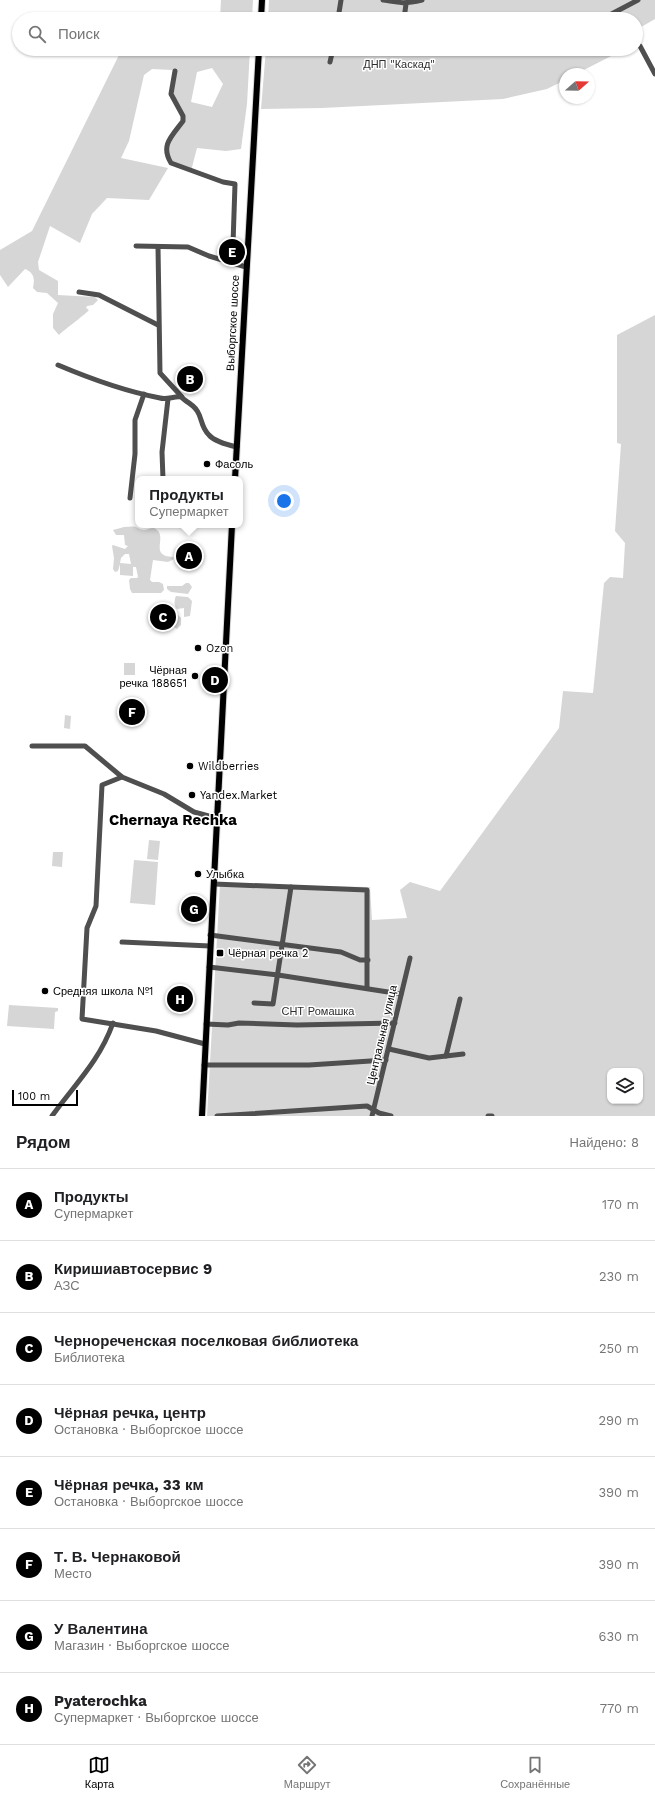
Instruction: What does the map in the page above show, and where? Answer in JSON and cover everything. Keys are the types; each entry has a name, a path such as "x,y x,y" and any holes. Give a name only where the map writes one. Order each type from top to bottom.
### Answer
{"main road":[{"path":"261,12 262,0"},
{"name":"Выборгское шоссе","path":"235,476 259,56"},
{"path":"202,1116 232,528"}],"street":[{"path":"339,12 341,0"},
{"path":"383,0 406,4 413,1 422,0"},
{"path":"615,12 638,0"},
{"path":"405,12 406,4"},
{"path":"643,52 655,74"},
{"path":"330,62 331,56"},
{"path":"176,71 171,94 183,116 183,121 167,144 166,155 170,163 223,182 235,184 234,244 236,264"},
{"path":"136,246 188,247 210,256 246,267"},
{"path":"158,247 158,325 160,373 182,397 192,404 200,413 204,428 209,436 227,445 237,447"},
{"path":"79,292 99,295 158,325"},
{"path":"58,365 101,383 168,399 182,397"},
{"path":"130,498 134,461 135,420 144,394"},
{"path":"163,476 162,452 168,399"},
{"path":"32,746 85,746 122,777 164,794 194,812 216,818"},
{"path":"122,777 102,785 96,906 87,928 82,1019 156,1031 205,1044"},
{"path":"214,884 368,890 367,988"},
{"path":"254,1002 273,1004 291,887"},
{"path":"210,935 341,952 360,960 368,960"},
{"path":"122,942 210,946"},
{"name":"Центральная улица","path":"372,1116 410,958"},
{"path":"209,967 278,975 401,994"},
{"path":"446,1056 460,999"},
{"path":"52,1116 90,1069 106,1043 113,1024"},
{"path":"206,1024 395,1024"},
{"path":"389,1049 428,1058 463,1054"},
{"path":"204,1065 309,1065 386,1060"},
{"path":"217,1116 367,1106 379,1113 391,1116"}],"green space":[{"path":"221,0 253,0 252,12 220,12"},
{"path":"269,0 655,0 655,19 643,26 643,12 268,12"},
{"path":"119,56 250,56 247,104 241,149 226,151 197,148 191,171 171,163 167,144 183,121 171,94 175,72 172,70 152,69 144,75 129,141 121,158 168,168 149,200 107,198 92,214 80,243 50,226 38,262 39,270 58,281 58,295 95,297 98,300 93,305 87,306 86,308 89,310 59,335 53,328 53,314 58,303 47,293 37,292 33,288 34,281 32,274 25,269 8,287 0,275 0,250 32,231","holes":["212,68 223,84 212,107 191,102 197,72"]},
{"name":"ДНП \"Каскад\"","path":"265,56 611,56 588,68 559,68 559,83 547,89 503,99 322,108 261,109"},
{"name":"СНТ Ромашка","path":"655,315 655,1116 207,1116 220,884 370,887 372,920 407,918 400,890 410,882 440,891 559,728 563,691 593,693 604,583 610,577 623,578 625,543 615,531 621,444 617,443 617,335"},
{"path":"124,527 135,527 142,530 153,528 160,533 160,550 166,556 173,557 174,559 168,562 153,560 150,580 152,582 159,582 163,584 164,590 161,593 132,593 129,580 131,578 138,577 136,567 133,567 133,576 120,575 120,564 118,571 115,572 113,569 114,558 112,546 125,549 128,546 125,545 124,535 116,535 113,530","holes":["125,554 129,554 131,564 120,563 121,558"]},
{"path":"189,583 192,587 188,594 171,592 167,589 167,586 182,586"},
{"path":"176,596 188,597 192,601 190,616 184,617 184,608 176,608"},
{"path":"177,614 181,618 181,625 177,629 172,626 173,615"},
{"path":"124,663 135,663 135,675 124,675"},
{"path":"65,715 71,716 70,729 64,728"},
{"path":"149,840 160,841 158,860 147,859"},
{"path":"53,852 63,852 62,867 52,866"},
{"path":"134,860 158,862 155,905 130,903"},
{"path":"9,1005 58,1008 58,1011 55,1012 54,1029 7,1026"}],"place":[{"name":"Чёрная речка, 33 км","path":"232,252"},
{"name":"Киришиавтосервис 9","path":"190,379"},
{"name":"Фасоль","path":"207,464"},
{"name":"Продукты","path":"189,556"},
{"name":"Чернореченская поселковая библиотека","path":"163,617"},
{"name":"Ozon","path":"198,648"},
{"name":"Чёрная речка 188651","path":"195,676"},
{"name":"Чёрная речка, центр","path":"215,680"},
{"name":"Т. В. Чернаковой","path":"132,712"},
{"name":"Wildberries","path":"190,766"},
{"name":"Yandex.Market","path":"192,795"},
{"name":"Улыбка","path":"198,874"},
{"name":"У Валентина","path":"194,909"},
{"name":"Чёрная речка 2","path":"220,953"},
{"name":"Средняя школа №1","path":"45,991"},
{"name":"Pyaterochka","path":"180,999"}],"district":[{"name":"Chernaya Rechka","path":"173,820"}]}
